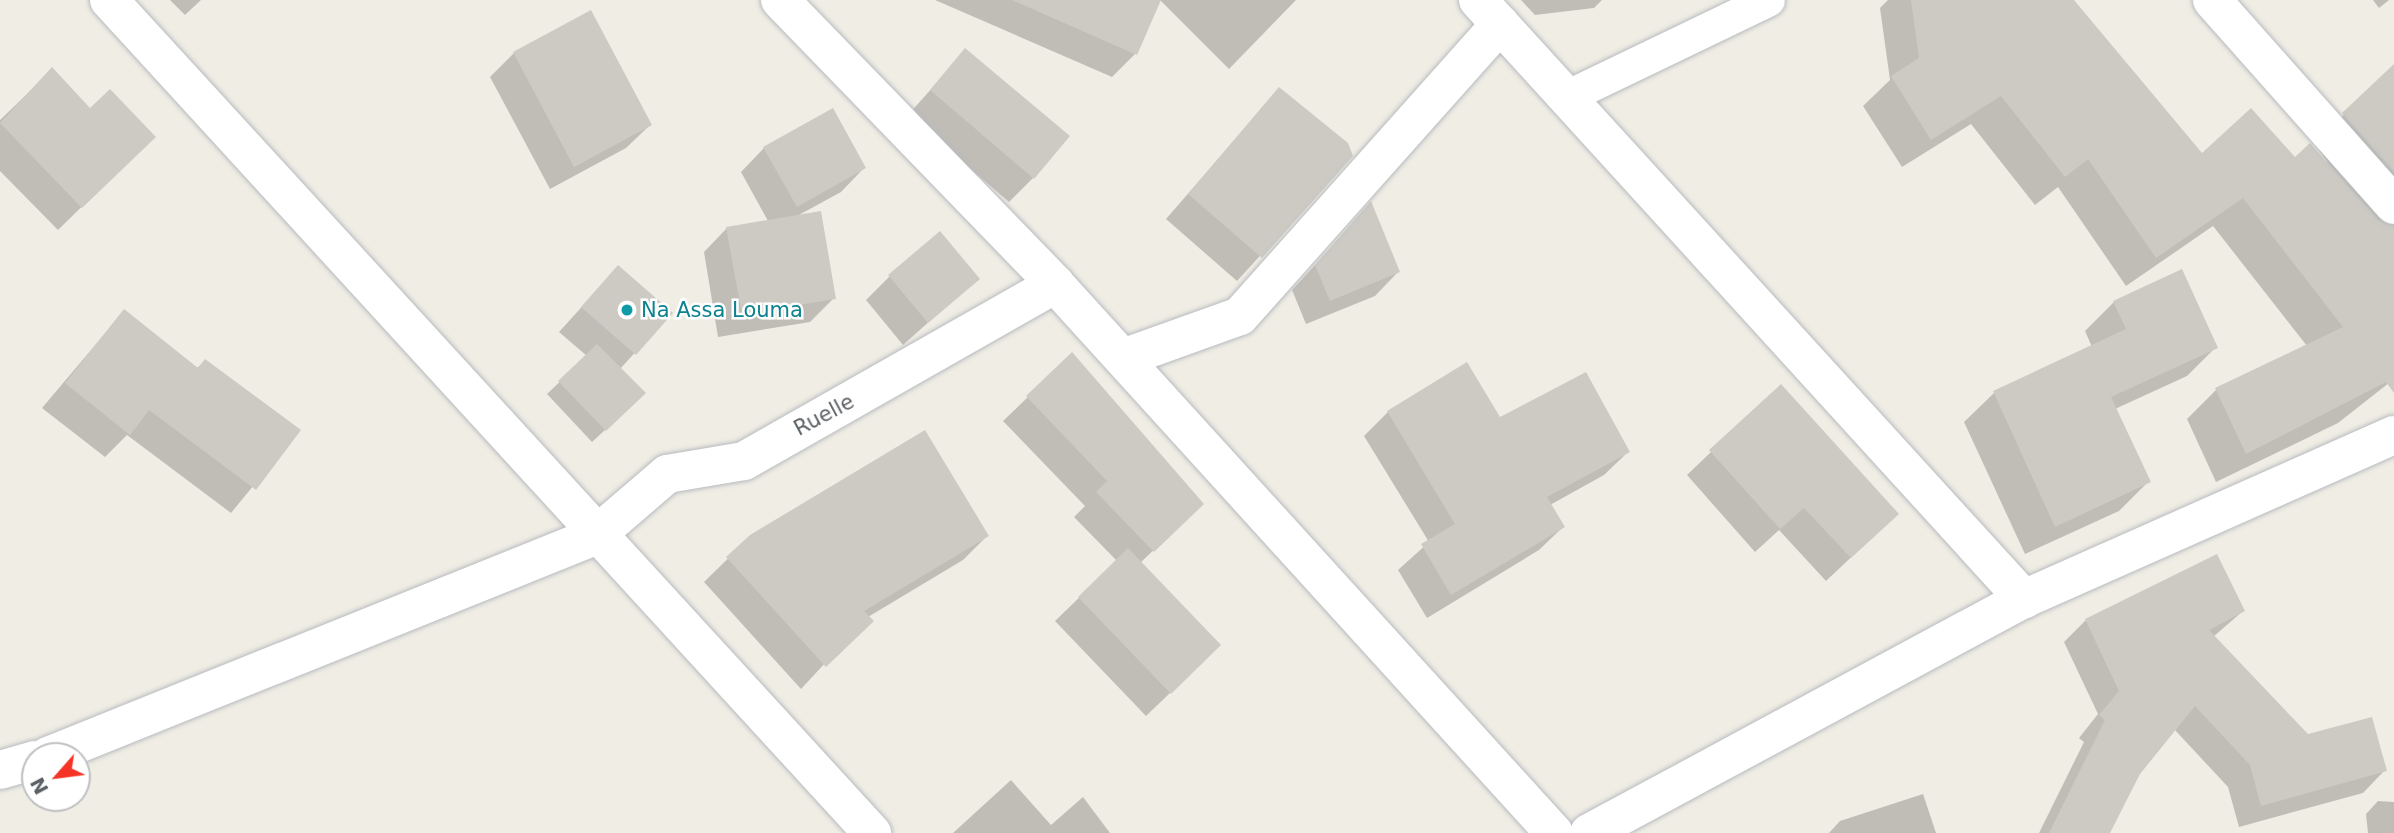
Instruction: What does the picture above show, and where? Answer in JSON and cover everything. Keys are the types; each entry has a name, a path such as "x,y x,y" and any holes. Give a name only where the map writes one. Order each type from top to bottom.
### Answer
{"street":[{"path":"109,0 595,536 872,833"},
{"path":"780,0 1055,284 1555,833"},
{"path":"2212,0 2394,205"},
{"path":"1123,358 1240,316 1489,12 2024,599"},
{"name":"Ruelle","path":"83,742 595,536 667,474 744,461 1055,284"},
{"path":"1589,833 2024,599 2394,435"},
{"path":"0,770 21,764"}],"lane":[{"path":"1566,97 1768,0"}],"building":[{"path":"1012,0 1161,0 1137,55"},
{"path":"1911,0 2074,0 2202,153 2251,108 2295,157 2310,143 2378,220 2394,226 2394,393 2386,382 2246,454 2215,388 2343,327 2243,198 2156,258 2088,159 2065,177 2001,96 1931,140 1891,76 1919,58"},
{"path":"591,10 652,125 574,167 513,52"},
{"path":"965,48 1070,136 1034,179 930,90"},
{"path":"2394,64 2394,172 2342,113"},
{"path":"52,67 90,108 110,89 156,137 82,208 0,123"},
{"path":"1279,87 1348,143 1353,156 1262,258 1188,194"},
{"path":"833,108 866,168 797,207 763,147"},
{"path":"1371,201 1400,272 1330,301 1315,265"},
{"path":"821,211 836,299 742,314 726,227"},
{"path":"940,231 980,279 928,323 888,275"},
{"name":"Na Assa Louma","path":"618,265 673,313 636,355 581,307"},
{"path":"2182,269 2218,348 2111,397 2151,482 2055,527 1993,391 2126,329 2113,301"},
{"path":"124,309 198,368 205,359 301,430 256,490 149,410 130,435 65,383"},
{"path":"597,344 646,393 606,431 558,381"},
{"path":"1072,352 1204,504 1154,552 1096,492 1107,481 1026,396"},
{"path":"1467,362 1500,417 1586,372 1630,452 1547,497 1565,527 1451,595 1421,544 1455,524 1387,411"},
{"path":"1781,384 1899,514 1851,558 1804,508 1780,529 1709,450"},
{"path":"925,430 989,536 864,611 874,621 826,667 726,557 750,535"},
{"path":"1128,548 1221,645 1171,694 1078,597"},
{"path":"2217,554 2245,611 2209,630 2308,734 2372,717 2387,771 2261,806 2250,765 2195,706 2140,774 2110,833 2049,833 2105,720 2099,715 2119,691 2085,619"}],"place":[{"name":"Na Assa Louma","path":"627,310"}]}
